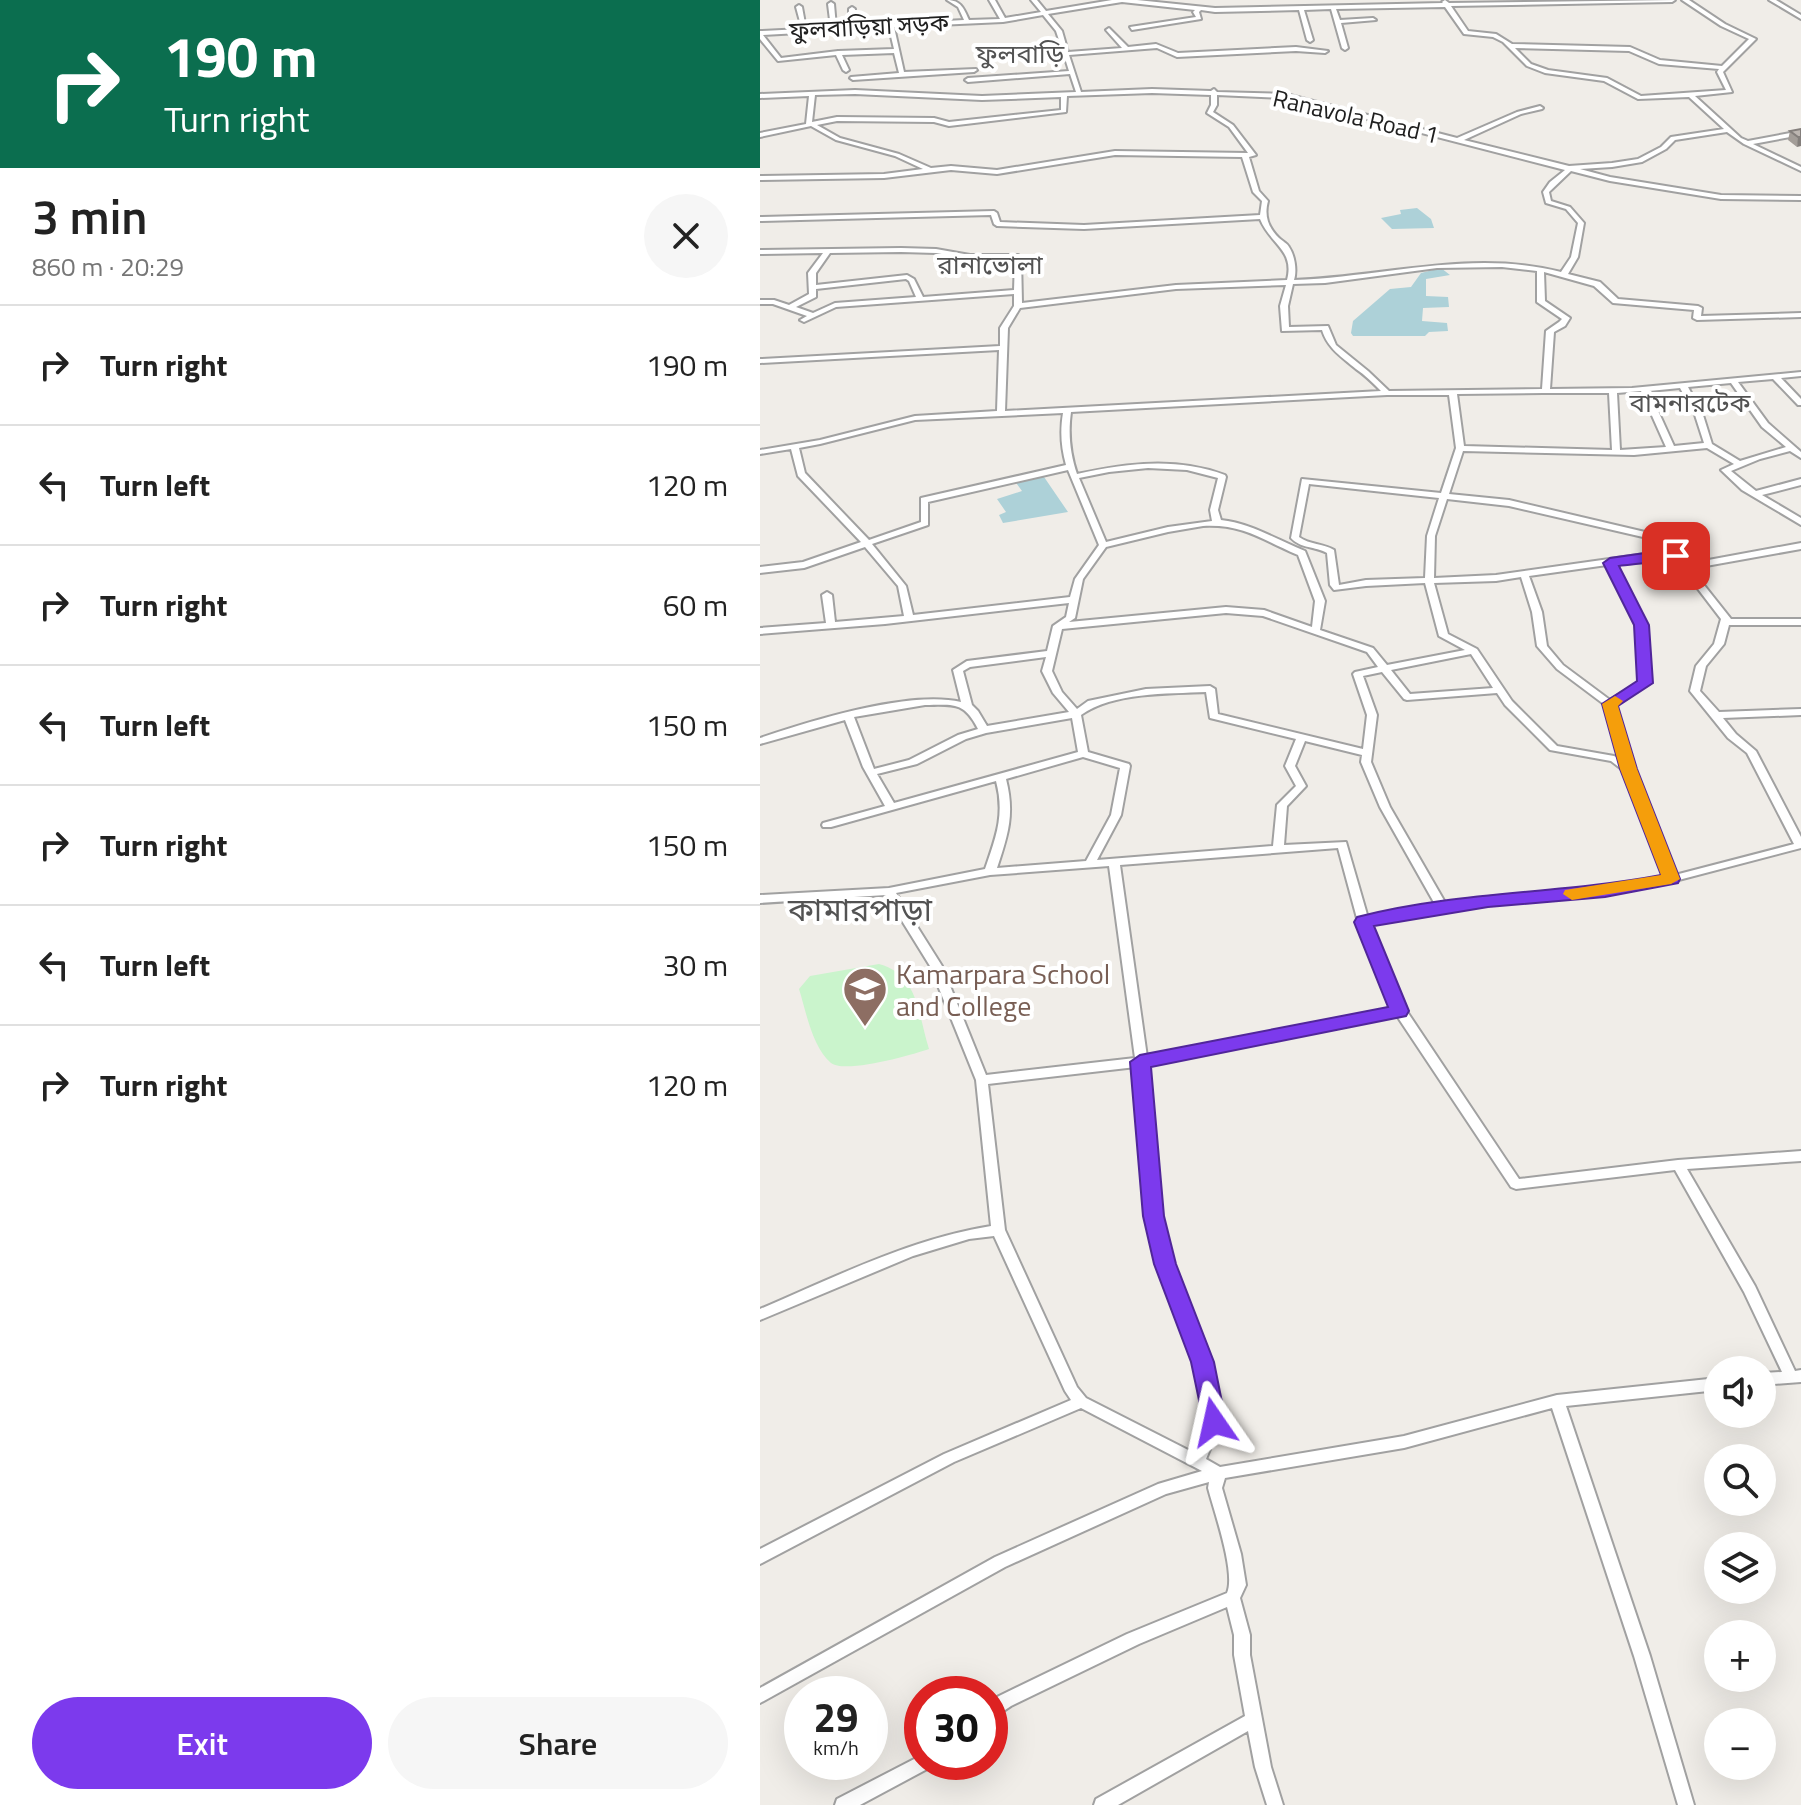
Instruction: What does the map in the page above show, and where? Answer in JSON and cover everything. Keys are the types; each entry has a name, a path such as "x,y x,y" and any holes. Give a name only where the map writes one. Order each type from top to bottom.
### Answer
{"street":[{"path":"950,0 960,6 967,22"},
{"path":"992,0 1003,20"},
{"path":"1034,0 1043,15 1059,31 1079,94"},
{"path":"1070,0 1078,8"},
{"name":"ফুলবাড়িয়া সড়ক","path":"760,34 804,28 1003,20 1114,0 1200,8 1270,9 1672,0"},
{"path":"1269,0 1270,9"},
{"path":"1446,3 1466,33 1494,35 1535,68 1605,79 1640,98 1730,91 1720,72 1753,39 1723,25 1685,0"},
{"path":"1772,0 1801,17"},
{"path":"831,4 833,27"},
{"path":"799,7 804,28"},
{"path":"1333,7 1345,48"},
{"path":"1200,8 1196,12 1199,18 1132,28 1156,46 1177,55 1296,49 1325,51"},
{"path":"1301,8 1310,40"},
{"path":"851,26 852,9"},
{"path":"1337,22 1373,20"},
{"path":"891,25 902,74"},
{"path":"1109,30 1126,49"},
{"path":"760,34 780,60 838,53 897,51"},
{"path":"1016,57 1156,46"},
{"path":"1510,46 1630,49 1659,62 1722,68"},
{"path":"838,53 846,70"},
{"path":"853,78 974,70"},
{"path":"968,80 1073,72"},
{"path":"760,178 884,176 951,168 997,172 1115,153 1253,155 1231,126 1210,113 1214,105 1214,91"},
{"name":"Ranavola Road 1","path":"760,96 812,93 982,98 1214,91 1286,96 1610,179 1721,197 1801,198"},
{"path":"809,123 812,93"},
{"path":"760,135 809,123 861,118 934,120 949,124 1064,111 1064,95"},
{"path":"1690,95 1712,112 1726,130 1745,143 1801,169"},
{"path":"1458,140 1519,113 1540,108"},
{"path":"809,123 838,139 897,155 930,171"},
{"path":"1563,275 1576,258 1576,236 1581,223 1568,208 1548,202 1546,192 1555,179 1566,174 1570,168 1642,161 1665,149 1673,138 1726,130"},
{"path":"1745,143 1801,133"},
{"path":"1245,155 1256,192 1265,201 1262,207 1265,226 1274,239 1286,247 1293,271 1284,306 1285,329 1325,328 1336,352 1355,364 1387,393"},
{"path":"760,219 994,213 997,224 1084,227 1264,217"},
{"path":"760,252 936,251 970,257 1018,257 1018,306 1004,328 1001,412"},
{"path":"790,307 813,295 812,273 827,252"},
{"path":"1018,306 1176,287 1289,283 1437,266 1502,265 1540,269 1597,284 1616,301 1698,308 1697,318 1801,315"},
{"path":"1540,269 1541,302 1566,318 1550,331 1546,392"},
{"path":"814,287 907,277 912,280 920,299"},
{"path":"804,320 835,305 1018,292"},
{"path":"760,302 813,315"},
{"path":"760,361 1003,348"},
{"path":"760,452 915,418 1387,393 1613,391 1801,374"},
{"path":"1775,377 1801,403"},
{"path":"1733,381 1765,425 1801,456"},
{"path":"1683,386 1695,401 1699,420 1708,435 1708,445"},
{"path":"1644,389 1671,449"},
{"path":"1613,391 1616,453"},
{"path":"1453,394 1460,448 1431,536 1429,581 1444,636 1474,651 1508,703 1554,748 1614,759 1628,769"},
{"path":"1067,409 1063,426 1068,467 1094,518 1103,545"},
{"path":"1460,448 1616,453 1708,445 1737,462"},
{"path":"794,446 801,474 866,542 902,586 909,618"},
{"path":"1791,448 1725,470 1801,522"},
{"path":"1074,477 1109,469 1151,466 1208,470 1222,477 1214,510 1217,524"},
{"path":"760,570 804,565 925,523 924,500 1068,467"},
{"path":"1702,564 1659,538 1509,503 1305,481 1295,538 1300,544 1326,548 1331,552 1336,587 1496,578 1659,555 1702,564 1801,546"},
{"path":"1756,494 1800,483"},
{"path":"1083,754 1076,714 1058,693 1047,671 1058,626 1070,618 1079,579 1103,545 1217,524 1233,524 1302,553 1320,601 1316,629"},
{"path":"1610,563 1641,625 1645,683 1610,704"},
{"path":"1364,922 1443,908 1605,891 1671,879 1800,845 1751,751 1732,736 1695,691 1701,666 1719,644 1726,619 1699,585 1702,564"},
{"path":"1524,573 1537,612 1542,646 1560,667 1610,704 1628,769 1671,879"},
{"path":"827,595 831,625"},
{"path":"760,631 1072,600"},
{"path":"1058,626 1243,609 1316,629 1370,650 1407,697 1500,690"},
{"path":"1725,622 1801,622"},
{"path":"1443,908 1385,807 1366,762 1372,715 1358,674 1474,651"},
{"path":"984,730 967,706 958,670 967,664 1051,653"},
{"path":"871,773 913,762 962,737 984,730 1076,714 1091,703 1146,692 1210,689 1213,716 1367,753"},
{"path":"760,741 796,727 913,705 955,702 967,706"},
{"path":"1716,715 1801,712"},
{"path":"849,716 871,773 891,807"},
{"path":"1278,849 1282,805 1301,786 1290,766 1302,736"},
{"path":"827,825 1083,754 1125,766 1116,815 1089,865"},
{"path":"990,872 1007,820 1008,802 1000,776"},
{"path":"760,899 889,891 990,872 1342,844 1364,922 1400,1011 1516,1184 1678,1165 1801,1156"},
{"path":"1114,863 1140,1062 1154,1216 1165,1264 1203,1362 1214,1422 1198,1462"},
{"path":"889,891 936,966 982,1080 998,1230 1072,1391 1081,1402 1219,1473"},
{"path":"982,1080 1140,1062 1400,1011"},
{"path":"1678,1165 1796,1377 1776,1378"},
{"path":"760,1315 936,1243 969,1233 998,1230"},
{"path":"760,1696 1000,1562 1163,1488 1219,1473 1404,1442 1557,1401 1704,1385"},
{"path":"1557,1401 1642,1656 1686,1805"},
{"path":"760,1557 949,1458 1081,1402"},
{"path":"1219,1473 1215,1488 1238,1585 1232,1598 1242,1635 1242,1655 1263,1767 1275,1805"},
{"path":"1008,1700 1133,1639 1232,1598"},
{"path":"1102,1805 1255,1719"},
{"path":"843,1805 904,1772"}],"green space":[{"path":"879,964 892,969 909,987 919,1010 929,1049 864,1065 839,1066 831,1063 814,1038 799,989 810,976"}],"water":[{"path":"1417,208 1431,219 1434,228 1392,229 1381,218 1401,214 1400,210"},
{"path":"1441,268 1450,275 1426,279 1426,296 1448,297 1449,307 1423,308 1422,321 1447,323 1448,331 1429,332 1425,336 1353,336 1353,321 1390,289 1411,287 1421,273"},
{"path":"1042,474 1068,512 1003,523 999,515 1006,512 997,499 1022,491 1014,480"}],"building":[{"path":"1801,129 1801,137 1790,131"}],"slow traffic":[{"path":"1572,894 1671,879 1628,769 1610,704 1615,701"}],"place":[{"name":"Kamarpara School and College","path":"865,1028"}],"district":[{"name":"ফুলবাড়ি","path":"1020,53"},
{"name":"রানাভোলা","path":"990,264"},
{"name":"বামনারটেক","path":"1690,402"},
{"name":"কামারপাড়া","path":"860,909"}],"route":[{"path":"1214,1422 1203,1362 1165,1264 1154,1216 1146,1150 1146,1096 1140,1062 1400,1011 1379,966 1364,922 1488,901 1605,891 1671,879 1628,769 1610,704 1645,683 1641,625 1610,563 1659,555 1676,556"}]}
